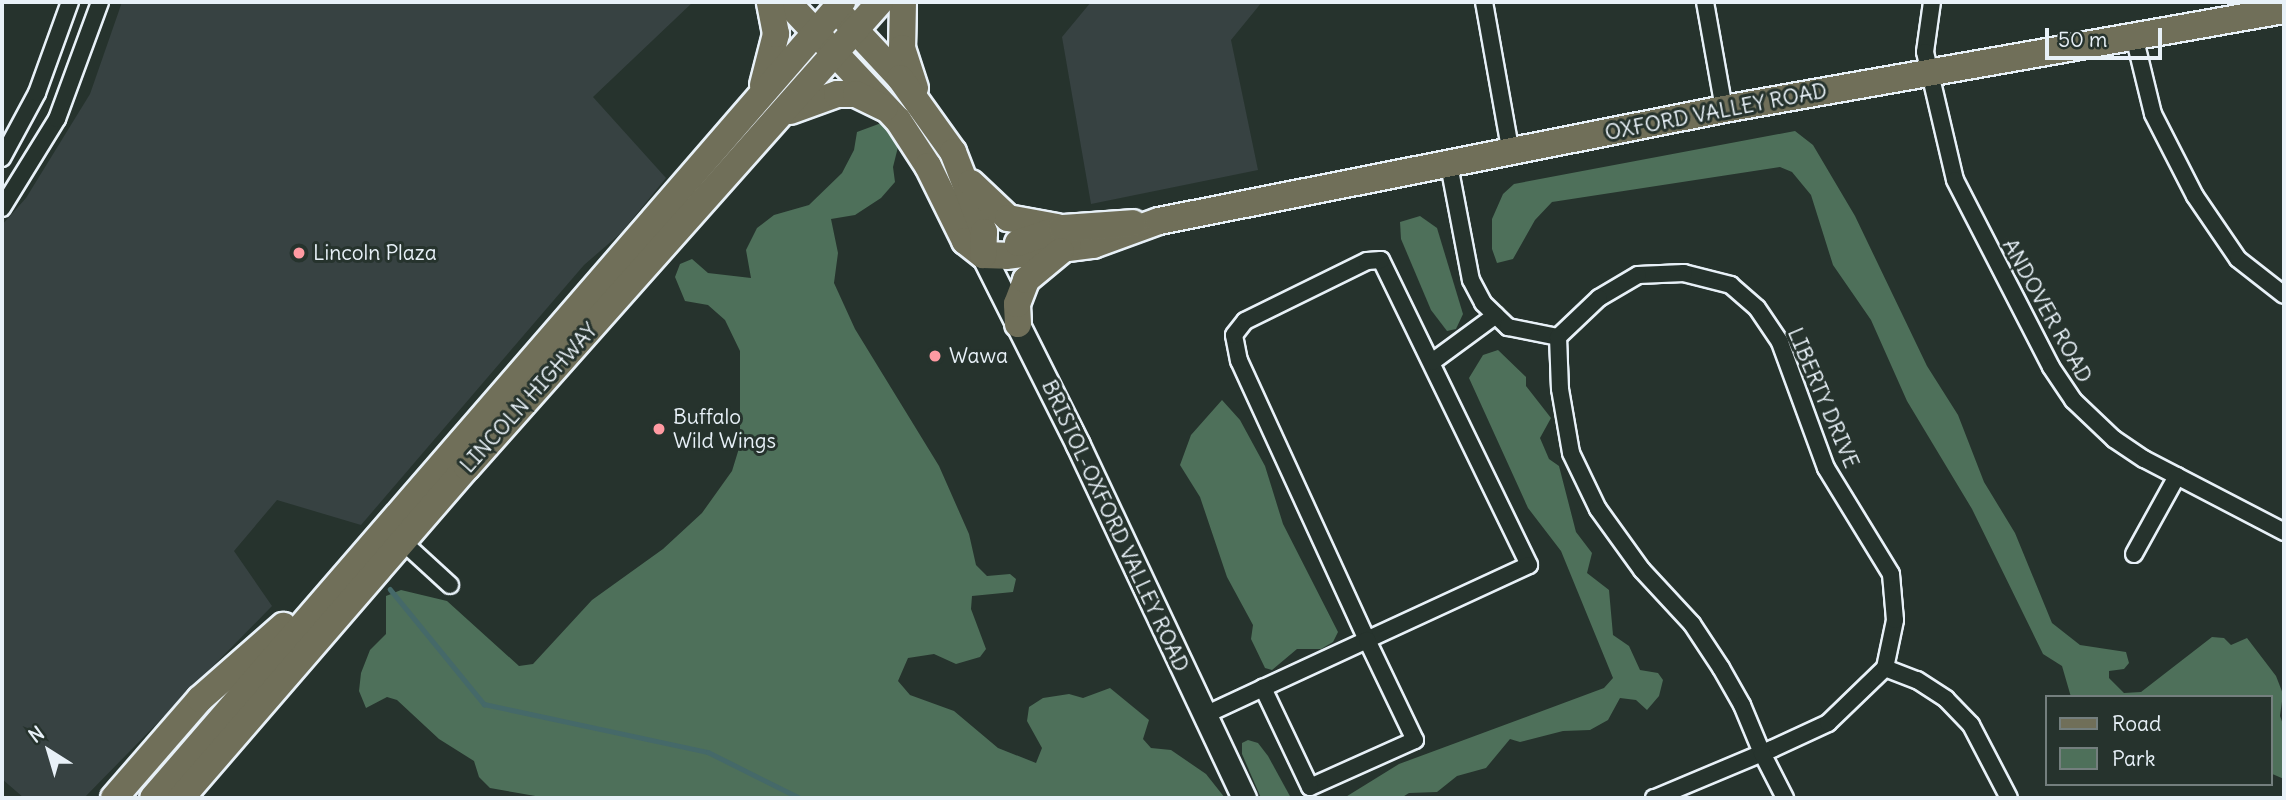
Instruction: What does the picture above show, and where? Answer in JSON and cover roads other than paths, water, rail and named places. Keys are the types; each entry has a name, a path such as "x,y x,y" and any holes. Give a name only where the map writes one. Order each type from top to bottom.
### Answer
{"main road":[{"path":"758,97 774,53 771,2"},
{"path":"787,2 836,51 898,120 928,166 965,241 983,255"},
{"name":"LINCOLN HIGHWAY","path":"153,798 365,568 402,541 880,2"},
{"path":"903,2 902,48 920,103"},
{"path":"836,4 920,103 967,179 984,232 983,255"},
{"name":"LINCOLN HIGHWAY","path":"181,798 365,568 836,4"},
{"name":"OXFORD VALLEY ROAD","path":"983,255 1061,239 1093,245 1150,223 1724,109 2284,10"},
{"path":"779,116 820,97 856,94 872,100 898,120"},
{"path":"967,179 1008,218 1061,239 1026,280 1017,304 1018,324"},
{"name":"BRISTOL-OXFORD VALLEY ROAD","path":"983,255 1244,798"},
{"path":"114,798 200,699 365,568"}],"street":[{"path":"2,158 37,93 70,2"},
{"path":"2,208 57,119 100,2"},
{"path":"1484,2 1511,153"},
{"path":"1705,2 1724,109"},
{"name":"ANDOVER ROAD","path":"1931,2 1925,29 1929,72 1955,180 2051,367 2089,418 2144,459 2284,532"},
{"path":"2134,36 2153,114 2195,197 2238,259 2284,295"},
{"path":"1449,165 1471,280 1483,303 1508,327 1558,337 1560,389 1571,453 1598,509 1642,570 1692,624 1742,705 1785,798"},
{"path":"1205,715 1263,688 1367,640 1529,565 1381,260 1367,261 1245,321 1234,335 1239,361 1367,640 1415,740 1310,787 1263,688"},
{"name":"LIBERTY DRIVE","path":"1558,337 1599,299 1639,275 1684,273 1731,285 1757,308 1780,342 1826,468 1891,574 1895,620 1885,668"},
{"path":"1432,362 1496,316"},
{"path":"2134,554 2177,477"},
{"path":"402,541 450,585"},
{"path":"1654,798 1828,723 1885,668 1917,680 1946,699 1971,725 2009,798"}],"waterway":[{"path":"390,589 484,704 708,752 800,798"}],"place":[{"name":"Lincoln Plaza","path":"299,253"},
{"name":"Wawa","path":"935,356"},
{"name":"Buffalo Wild Wings","path":"659,429"}]}
